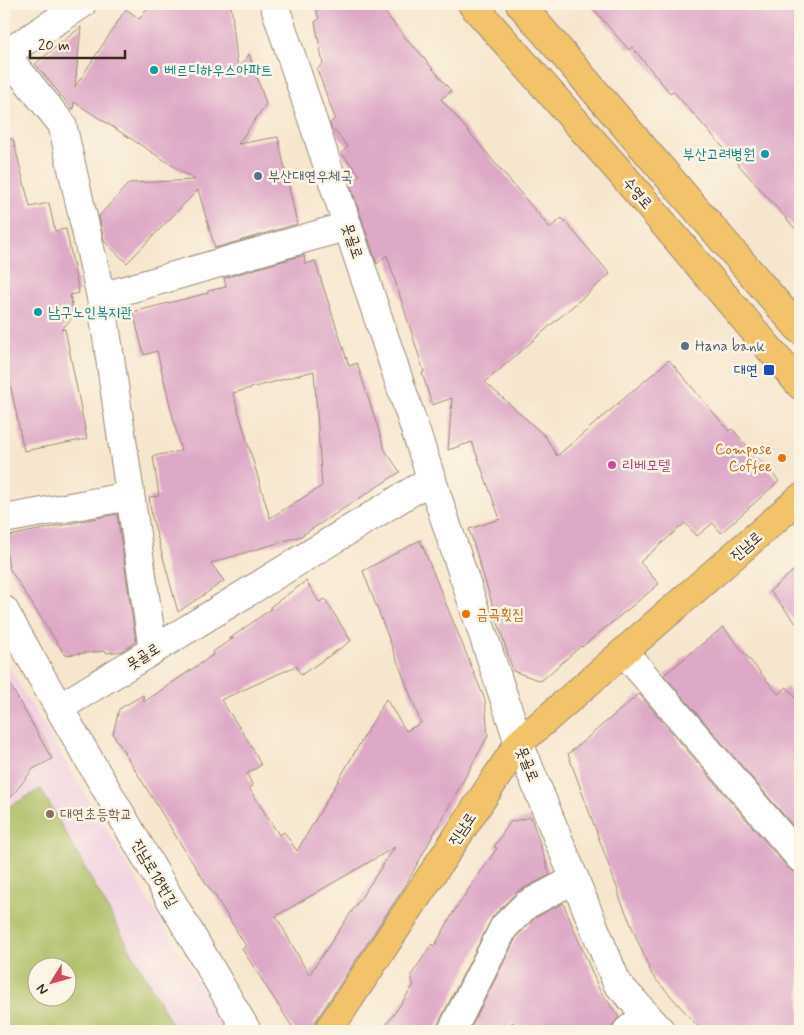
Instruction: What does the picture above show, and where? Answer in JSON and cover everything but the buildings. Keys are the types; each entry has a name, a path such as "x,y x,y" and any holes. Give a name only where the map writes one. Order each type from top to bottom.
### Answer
{"main road":[{"name":"수영로","path":"472,4 620,172 800,385"},
{"path":"528,6 800,330"},
{"name":"진남로","path":"328,1031 520,743 800,498"}],"street":[{"path":"82,4 4,55 62,124 101,297 153,650"},
{"name":"못골로","path":"274,4 520,743 617,983 645,1026"},
{"path":"101,297 348,226"},
{"name":"못골로","path":"59,708 432,478"},
{"path":"4,519 130,496"},
{"name":"진남로18번길","path":"4,610 247,1031"},
{"path":"625,653 800,858"},
{"path":"452,1031 504,927 526,905 575,879"}],"shaded area":[{"name":"대연초등학교","path":"4,660 227,1031 4,1031"}],"green space":[{"path":"41,789 174,1028 168,1031 4,1031 4,809"}],"place":[{"name":"베르디하우스아파트","path":"154,70"},
{"name":"부산고려병원","path":"765,154"},
{"name":"부산대연우체국","path":"258,176"},
{"name":"남구노인복지관","path":"38,312"},
{"name":"Hana bank","path":"685,346"},
{"name":"대연","path":"769,370"},
{"name":"Compose Coffee","path":"782,458"},
{"name":"리베모텔","path":"612,465"},
{"name":"금곡횟집","path":"466,614"},
{"name":"대연초등학교","path":"50,814"}]}
